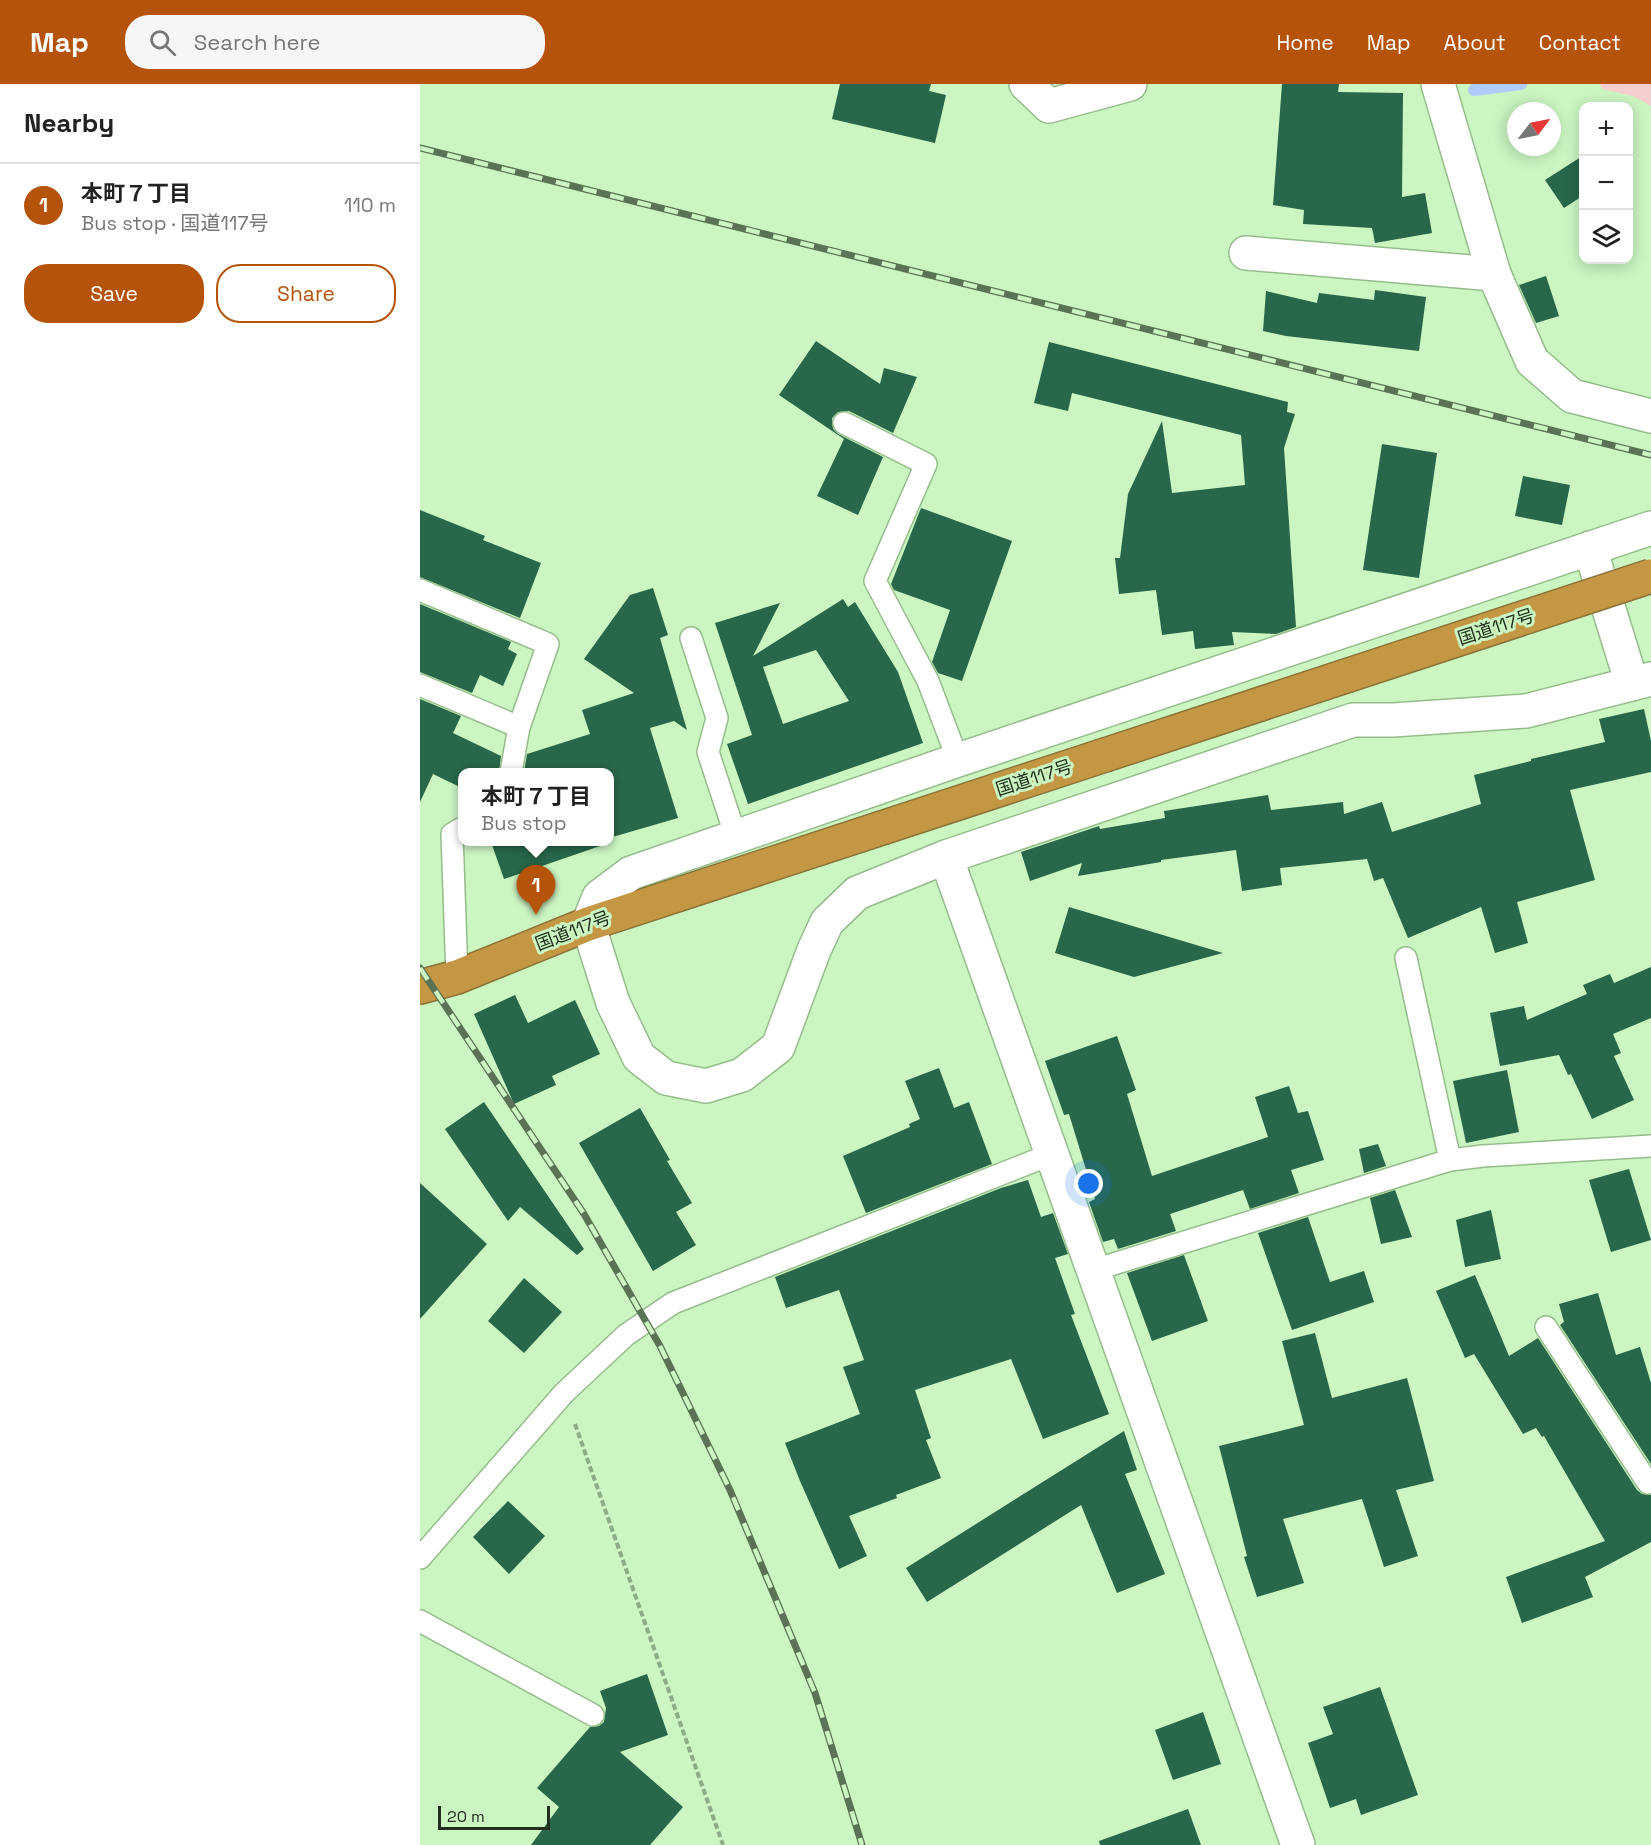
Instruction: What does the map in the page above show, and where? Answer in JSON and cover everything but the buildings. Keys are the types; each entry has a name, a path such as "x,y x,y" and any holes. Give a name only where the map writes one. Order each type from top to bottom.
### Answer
{"highway":[{"name":"国道117号","path":"420,987 457,977 588,924 1651,576"}],"street":[{"path":"1026,84 1049,106 1130,84"},
{"path":"1438,84 1494,274 1532,361 1572,396 1651,416"},
{"path":"1246,253 1494,274"},
{"path":"1590,548 1641,682 1526,711 1393,720 1353,720 946,857 857,893 827,922 814,950 778,1047 742,1075 706,1086 666,1078 639,1057 613,1003 588,924 599,897 631,873 958,760 1590,548 1651,528"},
{"path":"946,857 1298,1845"}],"lane":[{"path":"844,423 926,464 875,581 928,681 958,760"},
{"path":"420,590 548,644 519,727 512,768"},
{"path":"691,638 717,718 708,752 736,837"},
{"path":"420,685 519,727"},
{"path":"457,977 452,834 458,830"},
{"path":"1406,958 1450,1160"},
{"path":"1094,1270 1450,1160 1651,1146"},
{"path":"420,1558 564,1393 626,1335 673,1303 1052,1154"},
{"path":"1546,1327 1648,1483 1651,1482"},
{"path":"420,1621 593,1715"}],"path":[{"path":"564,1393 723,1845"}],"shaded area":[{"path":"1600,84 1651,84 1651,106 1633,96 1602,89"}],"waterway":[{"path":"1474,90 1521,84"}],"railway":[{"path":"420,148 1651,455"},
{"path":"420,968 584,1214 660,1346 730,1490 815,1693 862,1845"}],"place":[{"name":"本町７丁目","path":"536,915"}]}
